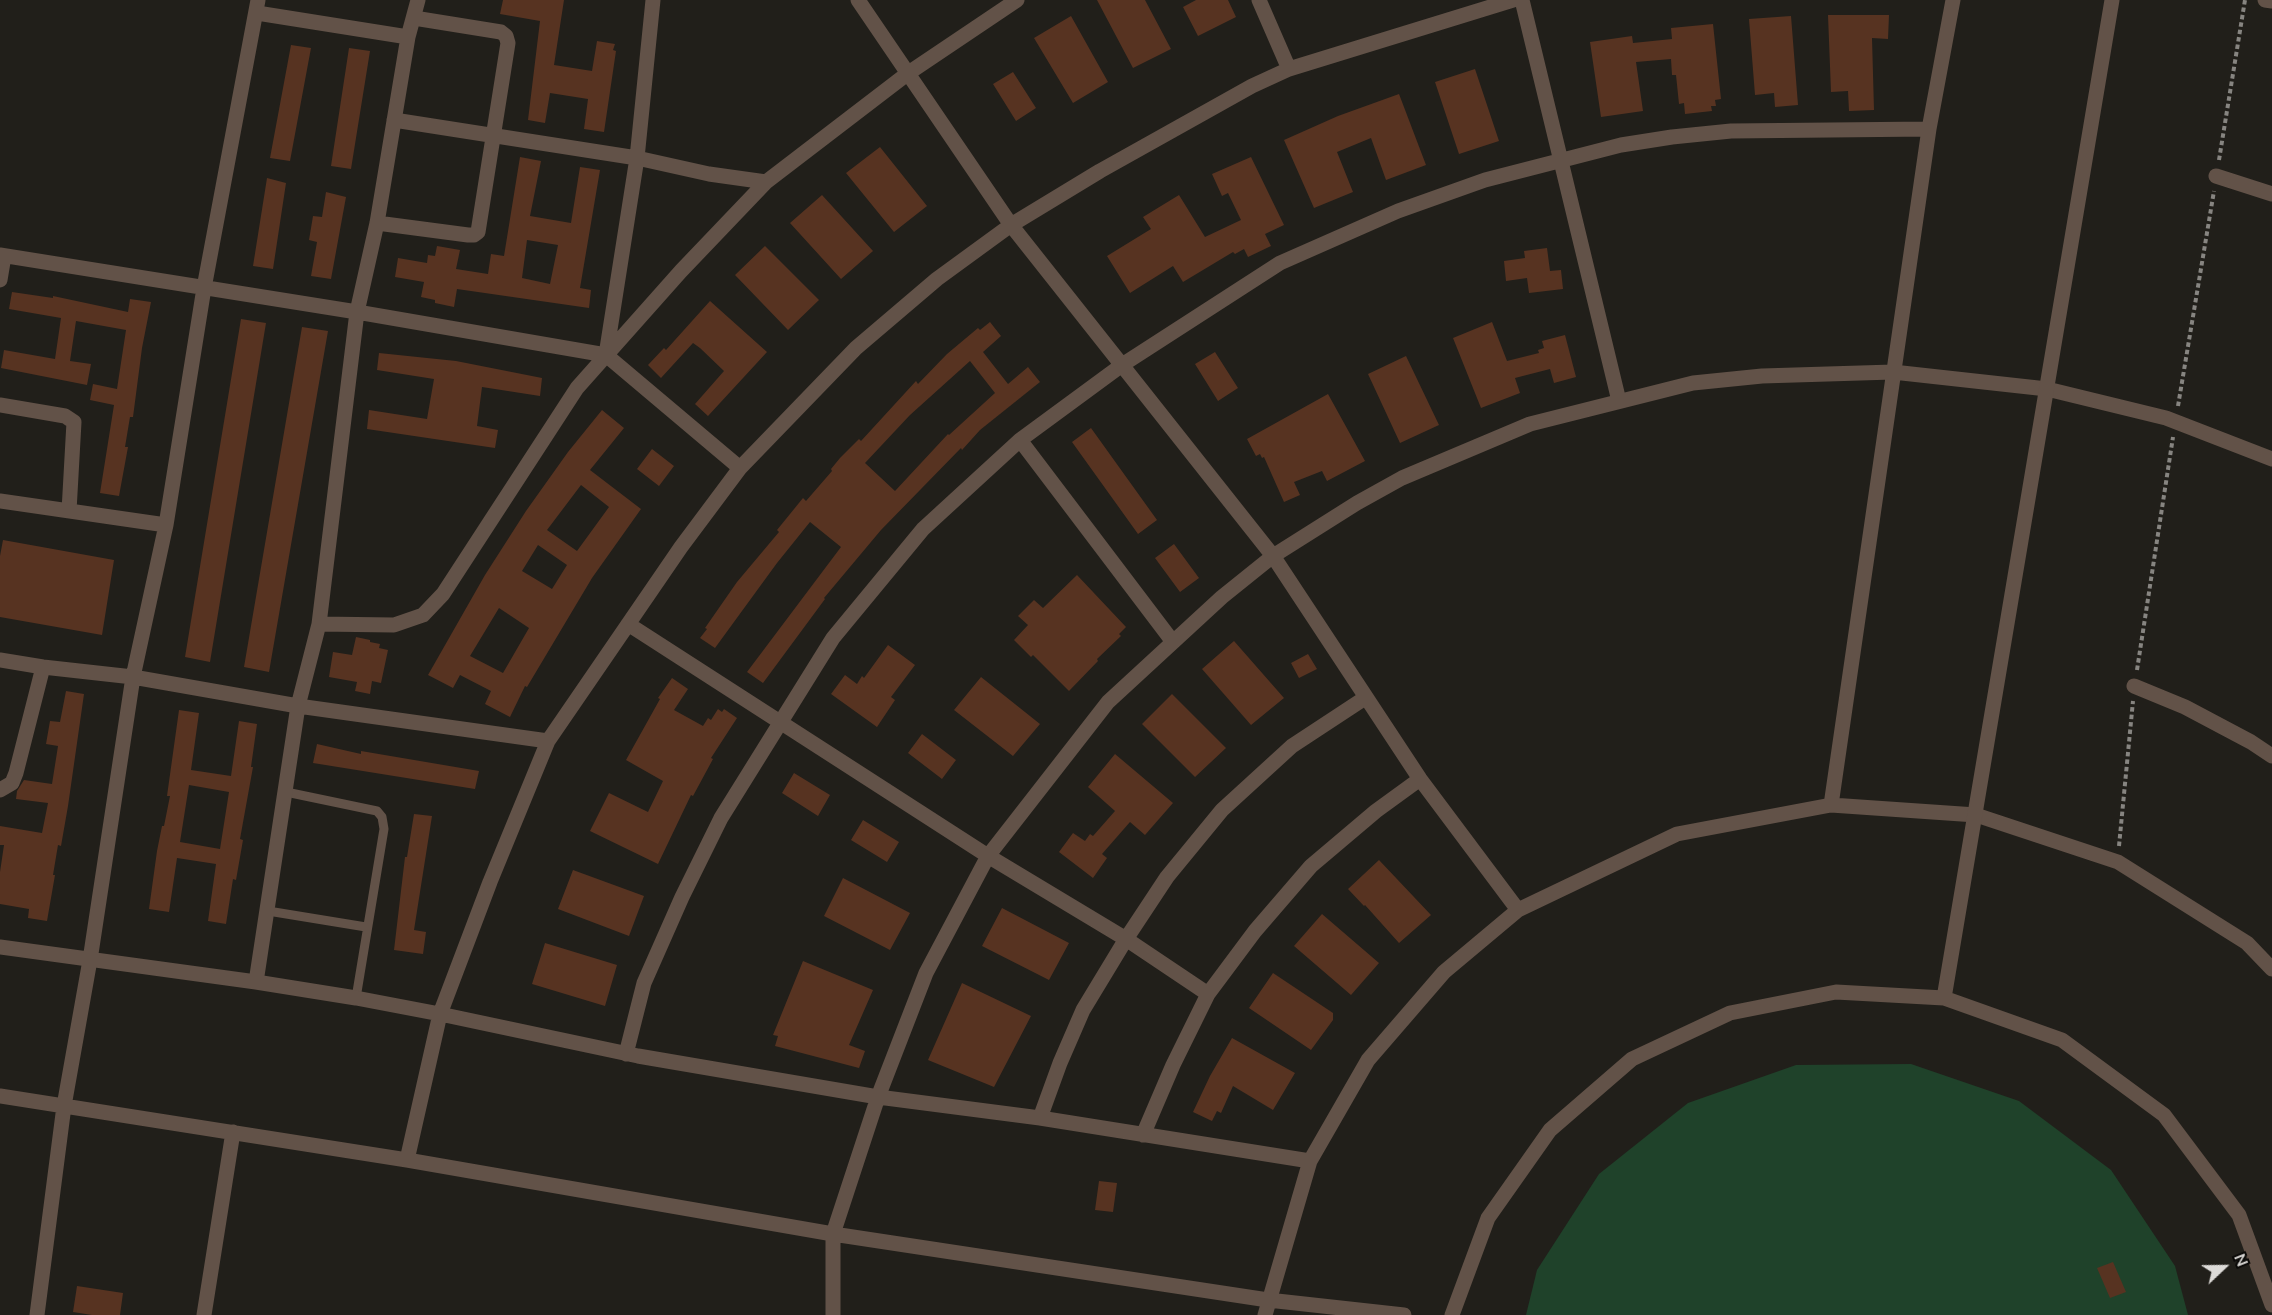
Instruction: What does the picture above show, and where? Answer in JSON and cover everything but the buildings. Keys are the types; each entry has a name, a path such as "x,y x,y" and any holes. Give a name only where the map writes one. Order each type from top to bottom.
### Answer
{"street":[{"path":"256,982 298,706 319,624 357,312 377,223 408,37 418,0"},
{"path":"606,355 637,158 653,0"},
{"path":"858,0 1011,225 1273,556 1420,779 1518,910"},
{"path":"319,624 394,625 423,615 443,594 577,388 681,271 766,182 907,74 1017,0"},
{"path":"1259,0 1289,69"},
{"path":"407,1160 440,1014 490,882 548,741 681,547 740,468 856,348 937,279 1011,225 1100,171 1252,86 1289,69 1513,0"},
{"path":"1522,0 1619,400"},
{"path":"1831,805 1929,129 1953,0"},
{"path":"1944,998 2112,0"},
{"path":"2265,0 2272,1"},
{"path":"37,1315 63,1106 90,960 133,677 166,525 204,288 257,7 408,37"},
{"path":"377,223 474,235 478,232 508,43 506,36 501,32 414,18"},
{"path":"394,120 637,158 709,174 766,182"},
{"path":"626,1054 644,983 682,897 721,818 833,638 923,529 1020,440 1122,364 1272,268 1315,246 1398,211 1485,180 1621,145 1672,137 1731,131 1929,129"},
{"path":"2216,176 2272,194"},
{"path":"0,279 2,255 606,355 740,468"},
{"path":"833,1315 833,1234 878,1096 926,973 988,856 1108,702 1222,597 1273,556 1357,503 1402,478 1530,424 1693,383 1762,376 1893,372 2047,389 2166,418 2272,459"},
{"path":"0,405 65,416 74,422 69,511"},
{"path":"1020,440 1173,642"},
{"path":"0,501 166,525"},
{"path":"628,624 988,856 1126,939 1208,994"},
{"path":"0,660 133,677 298,706 548,741"},
{"path":"0,790 12,783 16,773 43,667"},
{"path":"2134,686 2185,707 2251,742 2272,756"},
{"path":"1040,1118 1083,1010 1167,877 1222,810 1292,746 1365,698"},
{"path":"1143,1135 1173,1065 1208,994 1255,931 1311,866 1376,811 1420,779"},
{"path":"1266,1308 1310,1161 1368,1060 1444,972 1518,910 1677,834 1831,805 1976,815 2118,862 2247,943 2272,969"},
{"path":"0,947 356,998 626,1054 878,1096 1040,1118 1310,1161"},
{"path":"1452,1315 1488,1218 1550,1130 1632,1059 1730,1012 1836,992 1944,998 2062,1040 2164,1115 2239,1215 2272,1305"},
{"path":"0,1096 407,1160 1266,1308 1404,1315"},
{"path":"204,1315 233,1132"}],"lane":[{"path":"286,792 377,811 382,817 384,829 356,998"},
{"path":"268,911 366,927"}],"green space":[{"path":"1911,1064 2019,1101 2111,1170 2175,1266 2188,1315 1526,1315 1537,1270 1599,1174 1688,1103 1796,1065"}]}
